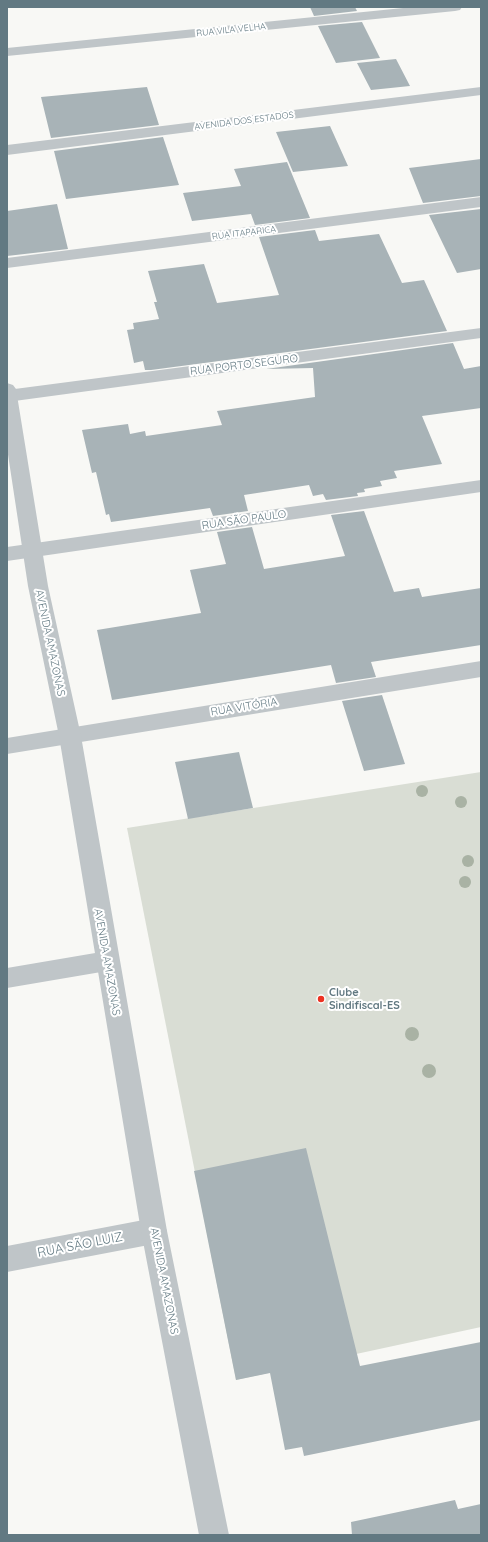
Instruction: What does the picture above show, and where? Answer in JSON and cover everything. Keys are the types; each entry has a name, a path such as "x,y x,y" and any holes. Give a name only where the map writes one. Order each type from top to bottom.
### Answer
{"street":[{"name":"RUA VILA VELHA","path":"7,52 455,7"},
{"name":"AVENIDA DOS ESTADOS","path":"7,150 481,91"},
{"name":"RUA ITAPARICA","path":"7,263 481,202"},
{"name":"RUA PORTO SEGURO","path":"7,393 481,334"},
{"name":"AVENIDA AMAZONAS","path":"7,393 40,593 70,736 154,1231 214,1535"},
{"name":"RUA SÃO PAULO","path":"7,554 481,486"},
{"name":"RUA VITÓRIA","path":"7,746 481,669"},
{"path":"7,978 107,961"},
{"name":"RUA SÃO LUIZ","path":"7,1259 154,1231"}],"shaded area":[{"name":"Clube Sindifiscal-ES","path":"481,772 481,1327 236,1380 127,828"}],"building":[{"path":"310,7 355,7 357,11 314,16"},
{"path":"362,22 380,58 336,63 318,26"},
{"path":"396,59 410,86 371,90 357,63"},
{"path":"147,87 159,125 51,138 41,97"},
{"path":"330,126 348,166 293,172 276,132"},
{"path":"163,137 179,185 66,199 54,151"},
{"path":"481,159 481,196 423,203 409,168"},
{"path":"287,162 310,218 255,225 251,214 192,221 183,193 241,186 234,169"},
{"path":"57,204 68,249 7,256 7,211"},
{"path":"481,209 481,269 457,273 429,215"},
{"path":"315,230 319,241 379,234 402,283 424,280 447,331 151,370 145,370 143,361 134,363 127,330 134,329 133,323 159,319 154,302 157,302 148,271 204,264 217,303 279,295 259,237"},
{"path":"453,343 464,369 481,366 481,408 422,416 442,464 394,471 397,478 380,481 382,486 364,489 365,492 357,493 358,496 326,500 323,494 313,496 309,485 244,495 248,511 213,516 210,508 111,522 109,514 106,515 96,472 92,473 82,430 128,424 130,434 145,431 146,436 222,425 217,411 315,397 313,368 266,369"},
{"path":"364,511 394,592 419,588 422,597 481,588 481,645 371,662 376,677 336,683 331,665 112,700 97,630 201,613 190,570 226,564 217,532 252,527 264,569 345,556 331,515"},
{"path":"382,695 405,764 364,771 342,701"},
{"path":"239,752 253,808 188,819 175,762"},
{"path":"306,1148 360,1366 481,1342 481,1420 304,1456 302,1447 285,1450 270,1373 236,1380 194,1171"},
{"path":"455,1500 458,1509 481,1504 481,1535 352,1535 351,1522"}],"place":[{"name":"Clube Sindifiscal-ES","path":"321,999"}]}
